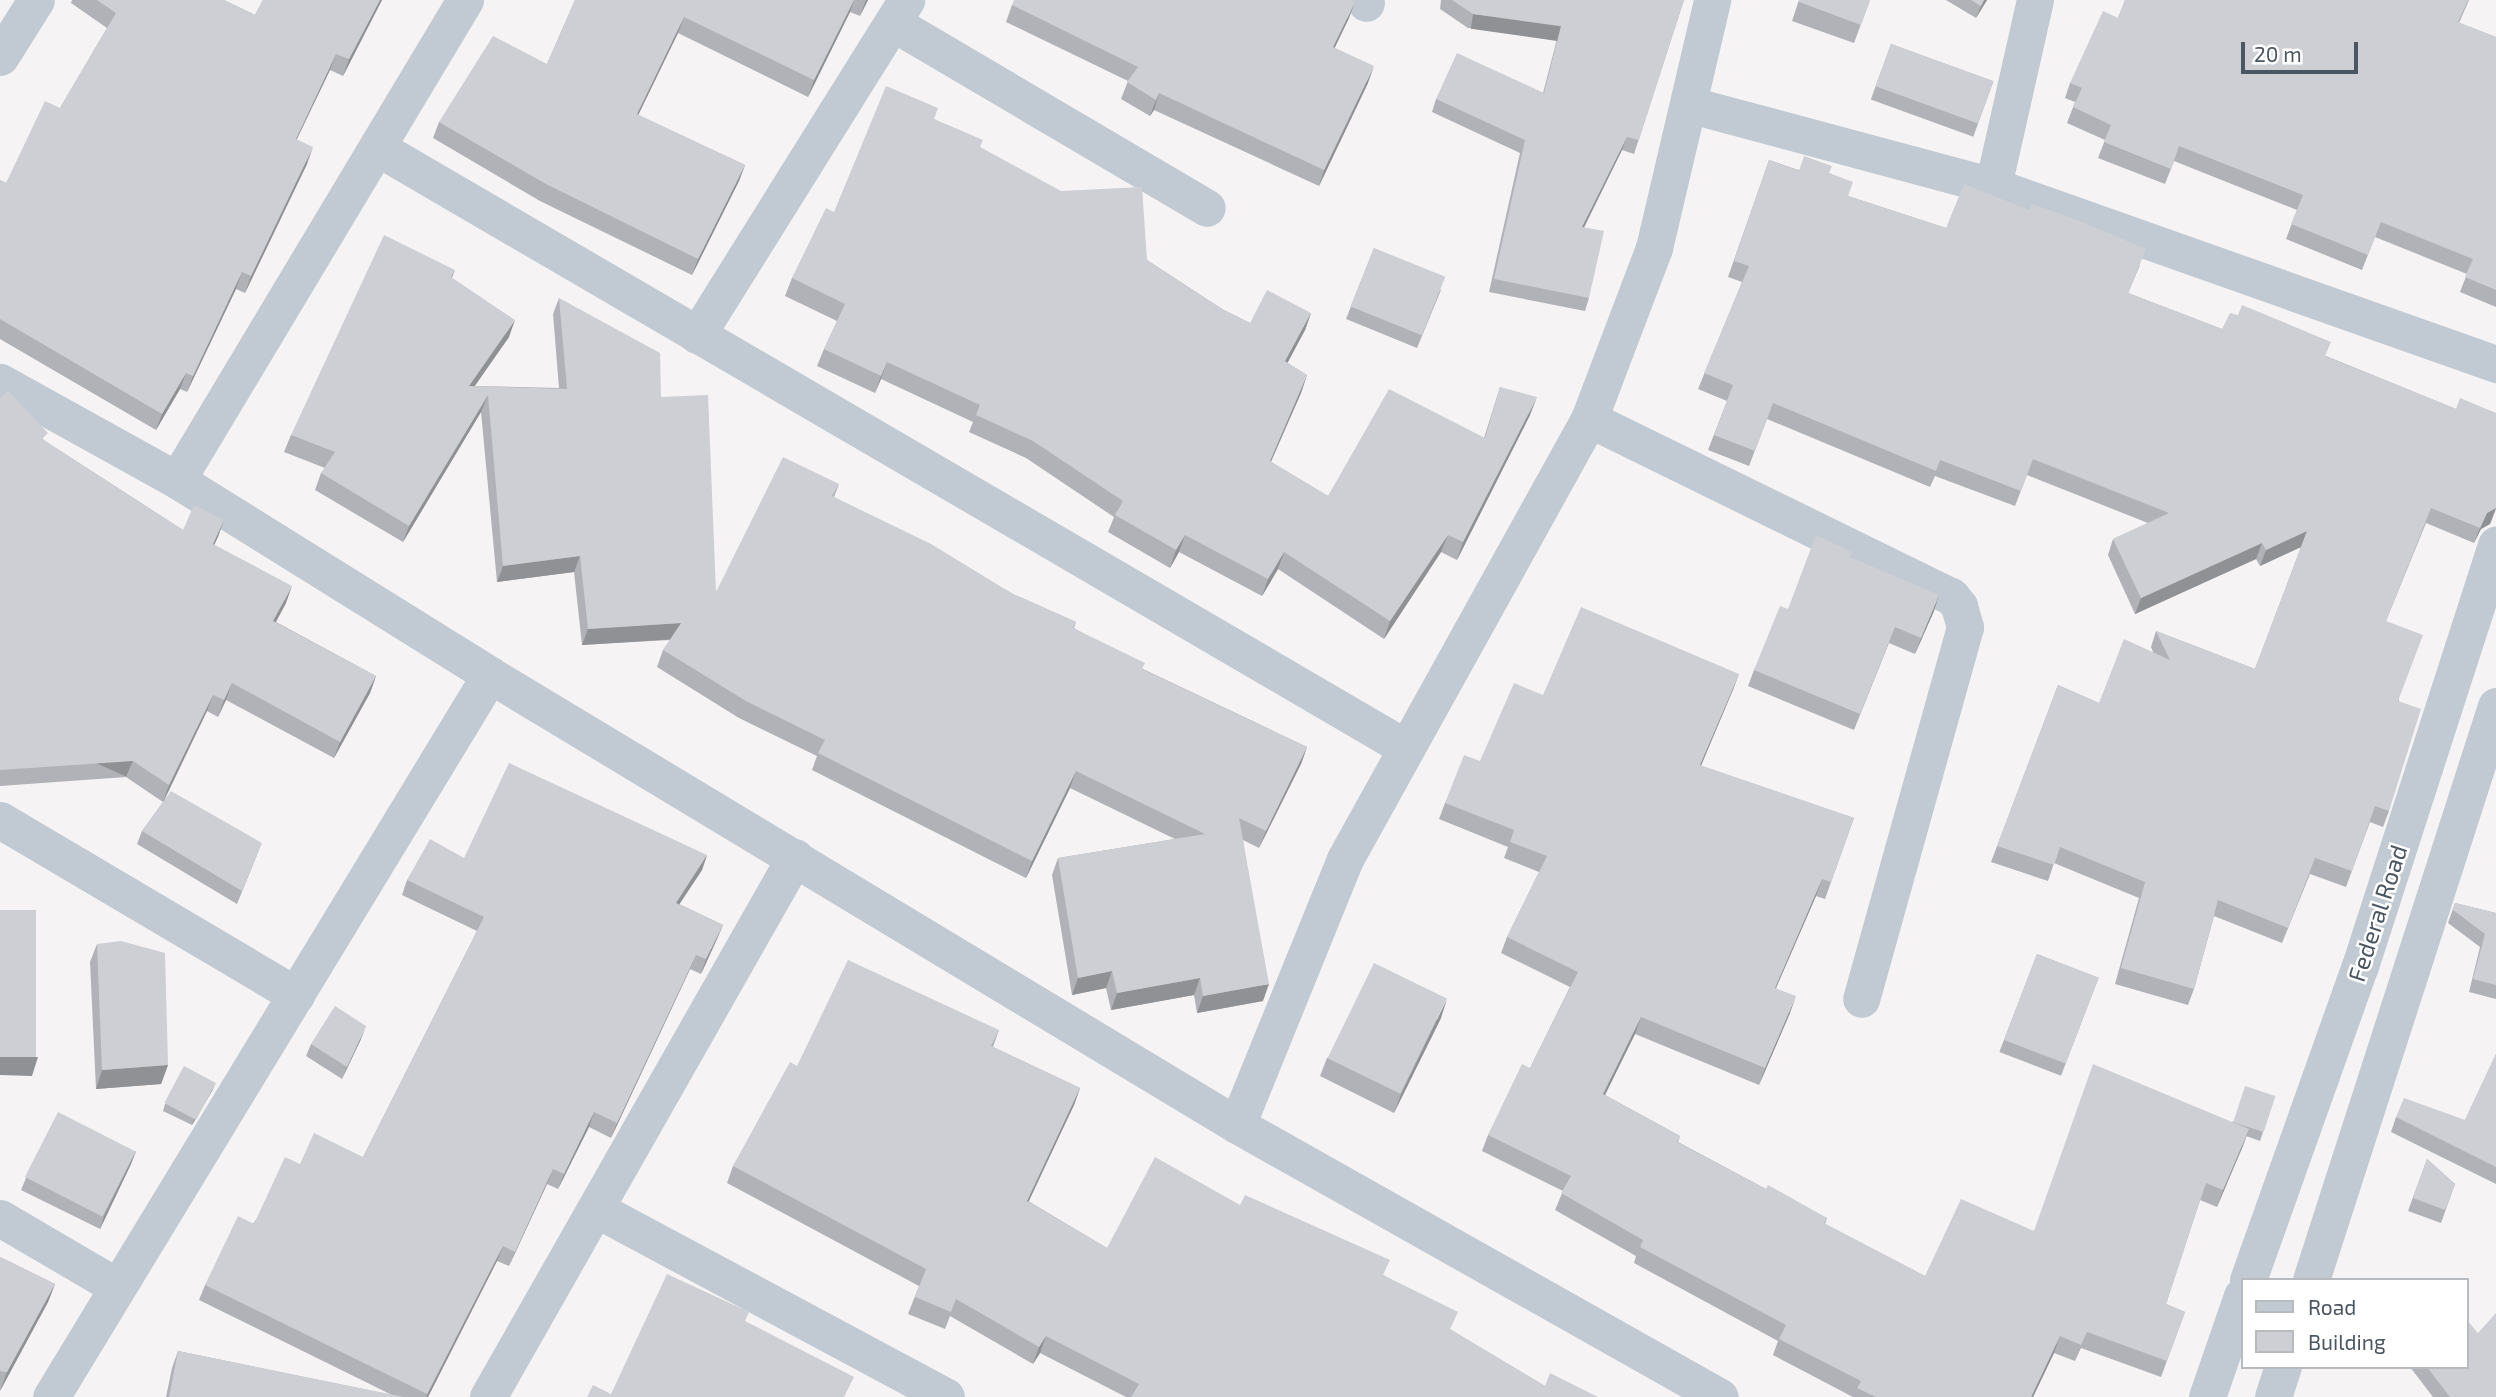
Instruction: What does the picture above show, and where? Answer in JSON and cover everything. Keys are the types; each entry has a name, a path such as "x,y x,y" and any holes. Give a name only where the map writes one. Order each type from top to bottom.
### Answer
{"street":[{"path":"0,57 36,0"},
{"path":"177,480 465,0"},
{"path":"1237,1125 1345,859 1403,746 1589,419 1654,248 1691,105 1712,0"},
{"path":"1993,186 2035,0"},
{"path":"697,335 900,12 1207,208"},
{"path":"1691,105 1993,186 2496,364"},
{"path":"378,148 1403,746"},
{"path":"0,382 177,480 490,675 1237,1125 1720,1397"},
{"path":"1589,419 1951,596 1959,606 1965,627 1861,999"},
{"name":"Federal Road","path":"2249,1278 2360,966 2496,544"},
{"path":"51,1397 116,1286 490,675"},
{"name":"Federal Road","path":"2312,1278 2496,706"},
{"path":"0,820 296,995"},
{"path":"488,1397 795,857"},
{"path":"596,1209 940,1396"},
{"path":"0,1218 116,1286"},
{"path":"2207,1397 2240,1302"},
{"path":"2273,1397 2282,1369"}],"building":[{"path":"97,0 224,0 255,15 263,0 380,0 349,59 336,54 296,139 313,147 251,276 242,272 193,376 186,373 162,414 0,319 0,180 6,183 45,101 60,108 116,13"},
{"path":"575,0 854,0 814,80 684,17 637,114 745,165 698,259 546,184 439,122 493,36 547,64"},
{"path":"1014,0 1351,0 1355,2 1333,47 1374,66 1324,170 1159,93 1156,100 1127,82 1138,67 1012,5"},
{"path":"1452,0 1684,0 1639,140 1627,137 1582,227 1604,231 1589,298 1494,279 1525,140 1436,99 1457,53 1544,93 1561,26 1473,14"},
{"path":"1799,0 1870,0 1861,25"},
{"path":"1971,0 1984,0 1981,6"},
{"path":"2125,0 2468,0 2458,22 2496,37 2496,290 2465,277 2473,259 2381,222 2368,255 2291,224 2303,195 2179,146 2171,169 2104,142 2111,125 2073,107 2082,88 2070,83 2103,11 2118,18"},
{"path":"1891,44 1993,81 1978,124 1876,86"},
{"path":"886,86 938,108 934,119 983,140 980,147 1061,191 1142,187 1147,260 1222,309 1250,323 1267,290 1311,313 1285,361 1307,375 1270,461 1328,496 1389,389 1485,438 1500,387 1537,397 1463,542 1448,535 1390,621 1284,552 1268,579 1185,535 1176,550 1115,515 1123,501 1033,441 976,415 980,405 887,362 881,376 824,349 845,304 792,278 826,208 834,212"},
{"path":"1804,156 1832,166 1829,173 1853,182 1848,196 1946,228 1964,184 2029,210 2032,204 2080,221 2146,249 2128,293 2222,329 2230,313 2238,315 2242,305 2331,342 2325,356 2456,409 2460,398 2496,413 2496,508 2487,513 2480,528 2431,508 2386,621 2423,635 2398,701 2421,709 2389,811 2375,806 2352,871 2315,858 2288,928 2218,900 2194,989 2121,968 2145,882 2060,847 2054,865 1997,846 2058,685 2099,703 2124,639 2170,660 2156,631 2255,669 2307,531 2266,550 2262,543 2141,598 2113,539 2169,513 2033,459 2021,491 1940,460 1936,471 1773,403 1755,451 1714,435 1733,385 1704,373 1749,266 1734,261 1769,160 1799,171"},
{"path":"384,235 455,270 451,277 515,320 469,386 567,389 559,298 660,353 661,397 708,395 716,592 783,457 839,484 832,496 931,544 1013,594 1076,622 1073,628 1145,663 1142,669 1307,747 1266,831 1239,818 1269,984 1203,996 1200,978 1117,993 1112,971 1078,978 1058,858 1205,834 1076,771 1032,861 818,753 825,740 746,701 663,650 681,623 588,629 580,556 503,566 488,395 409,526 321,473 335,452 291,435"},
{"path":"1374,248 1445,277 1422,335 1350,306"},
{"path":"8,391 48,433 42,439 183,530 194,505 224,520 213,544 292,586 273,621 376,676 340,742 232,683 224,700 213,695 169,785 133,761 0,770 0,398"},
{"path":"1816,535 1852,552 1850,557 1939,595 1921,638 1895,627 1860,714 1754,670 1780,606 1788,609"},
{"path":"1581,607 1739,674 1700,765 1854,818 1831,882 1822,879 1775,988 1796,996 1765,1068 1641,1017 1603,1094 1680,1136 1677,1142 1766,1189 1768,1185 1827,1218 1824,1223 1925,1276 1961,1199 2034,1231 2093,1064 2249,1129 2223,1190 2206,1183 2166,1304 2185,1312 2167,1361 2087,1332 2081,1345 2060,1336 2031,1397 1876,1397 1857,1388 1861,1381 1779,1339 1786,1325 1640,1247 1643,1240 1561,1193 1571,1176 1488,1135 1522,1064 1530,1068 1578,972 1507,937 1547,856 1510,842 1514,830 1445,803 1464,755 1480,761 1514,683 1543,695"},
{"path":"509,763 707,855 676,903 723,925 706,959 696,955 617,1123 594,1112 564,1174 553,1169 515,1252 503,1246 427,1394 205,1285 238,1216 254,1224 285,1157 300,1164 314,1133 363,1157 484,917 407,880 430,839 464,858"},
{"path":"171,791 262,843 242,891 142,831"},
{"path":"2455,903 2496,913 2496,985 2473,979 2485,934 2453,910"},
{"path":"0,910 36,910 36,1057 0,1057"},
{"path":"121,941 165,953 168,1065 102,1070 97,944"},
{"path":"2037,954 2099,978 2066,1064 2004,1040"},
{"path":"848,960 999,1030 991,1046 1080,1088 1027,1201 1107,1248 1155,1157 1240,1205 1245,1195 1390,1260 1383,1275 1458,1312 1450,1329 1545,1386 1550,1373 1598,1397 1131,1397 1139,1384 1046,1336 1039,1347 956,1299 951,1312 915,1297 926,1269 733,1166 790,1062 797,1066"},
{"path":"1374,963 1447,999 1400,1094 1328,1058"},
{"path":"335,1006 366,1026 347,1067 311,1044"},
{"path":"2496,1054 2496,1167 2396,1117 2404,1098 2465,1120"},
{"path":"184,1066 216,1083 196,1120 164,1103"},
{"path":"2245,1086 2275,1096 2264,1132 2233,1122"},
{"path":"58,1112 136,1151 102,1217 25,1177"},
{"path":"2427,1159 2455,1184 2445,1210 2413,1198"},
{"path":"0,1257 55,1284 7,1372 0,1371"},
{"path":"667,1274 749,1312 745,1321 854,1377 844,1397 587,1397 593,1385 611,1394"},
{"path":"2496,1313 2496,1397 2450,1397 2429,1369 2468,1369 2468,1321 2478,1333"},
{"path":"178,1351 404,1397 169,1397"}]}
